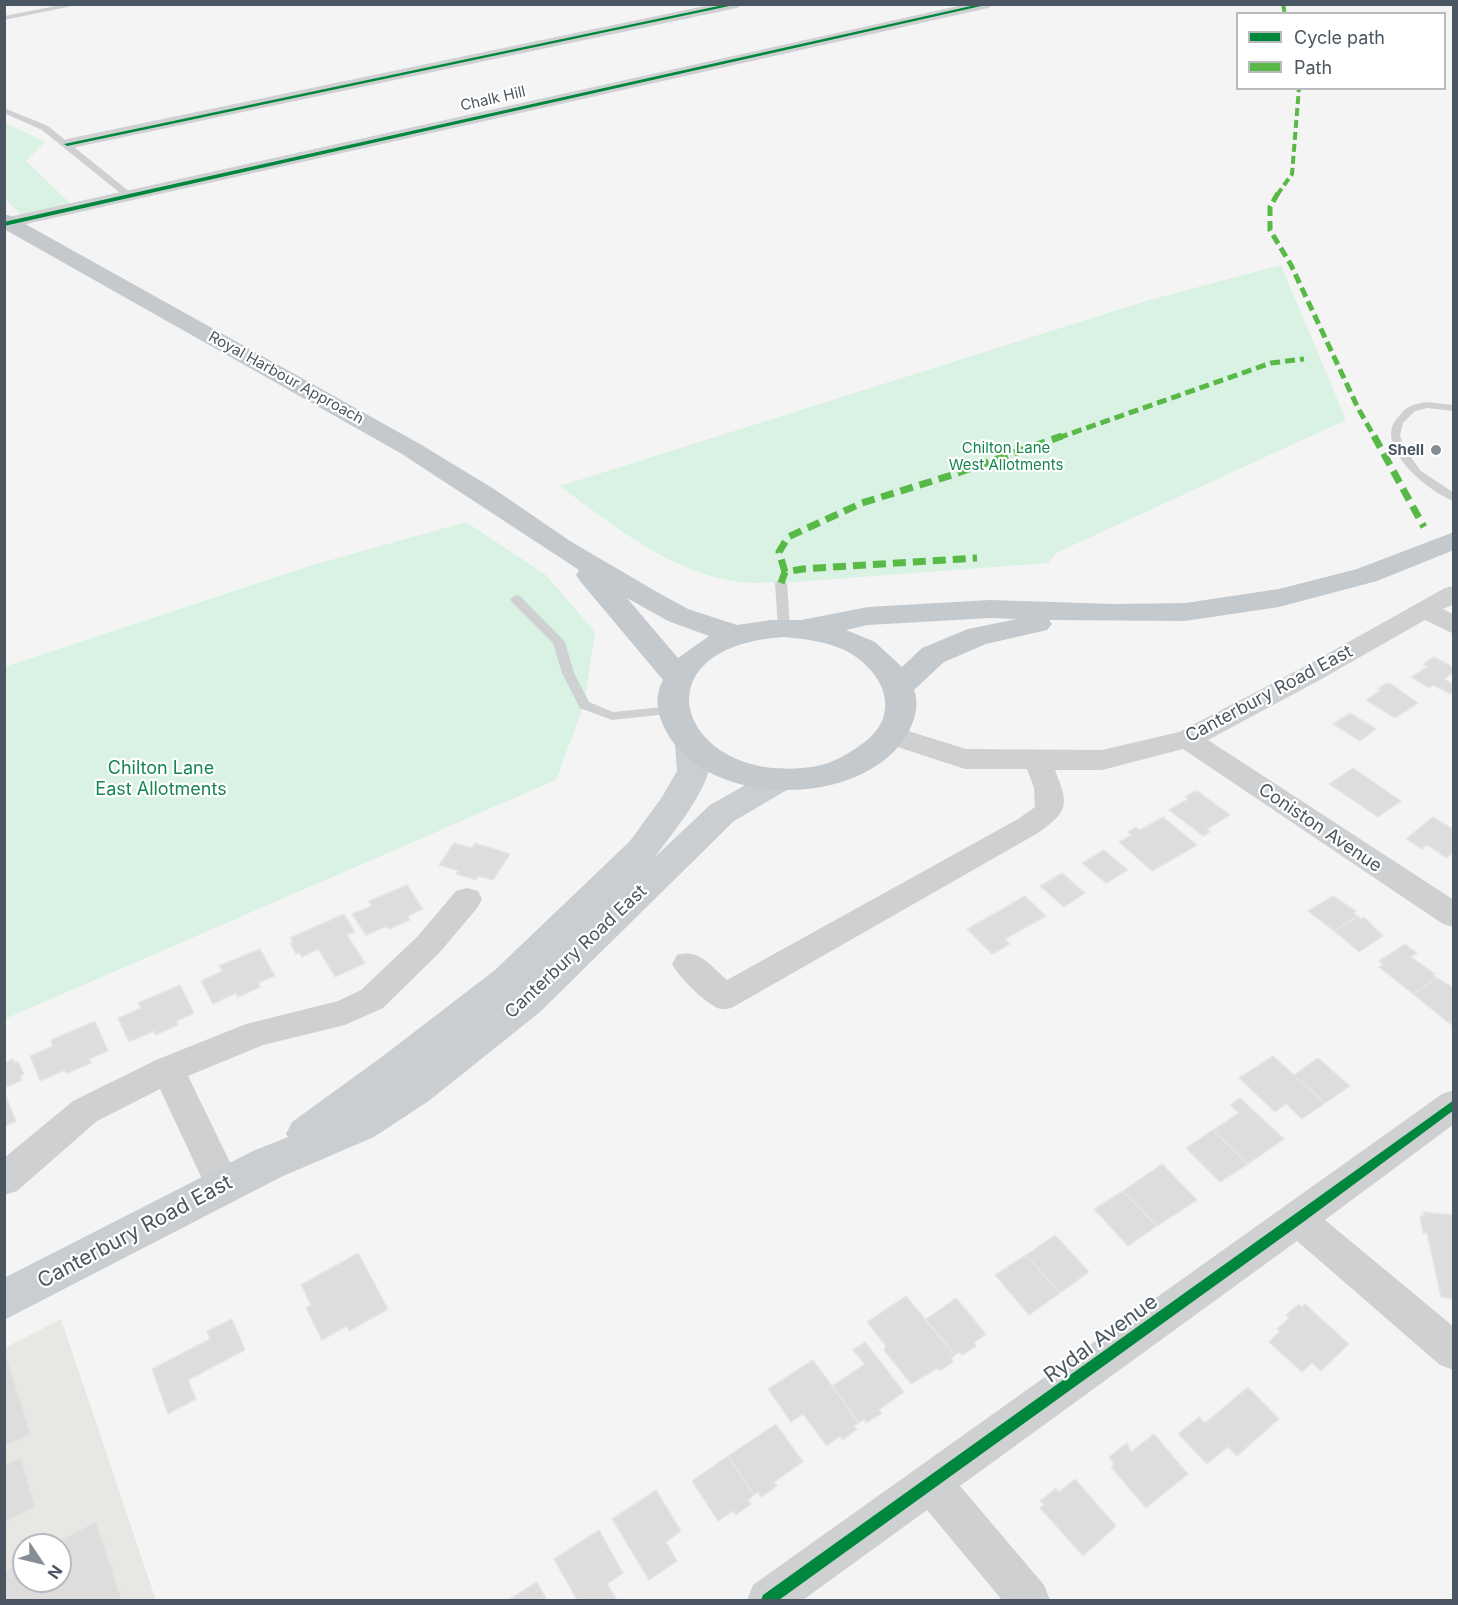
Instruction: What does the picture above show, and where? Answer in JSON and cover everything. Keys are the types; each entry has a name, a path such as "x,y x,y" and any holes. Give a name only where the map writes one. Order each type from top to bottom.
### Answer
{"highway":[{"name":"Royal Harbour Approach","path":"4,222 411,449 485,495 560,547 678,615 735,635"},
{"path":"793,628 829,634 853,643 873,655 888,670 898,687 901,712 892,735 874,754 848,769 816,777 782,779 746,774 715,762 691,744 679,728 673,710 673,694 678,679 700,653 735,635 868,616 990,609 1114,613 1185,612 1279,598 1367,576 1454,540"},
{"name":"Royal Harbour Approach","path":"560,547 591,576 678,679"},
{"path":"898,687 933,655 978,636 1017,627 1114,613"}],"main road":[{"name":"Canterbury Road East","path":"267,1164 508,980 642,850 675,804 693,771 691,744"},
{"name":"Canterbury Road East","path":"4,1300 223,1185 360,1125 416,1088 527,1002 722,813 782,779"}],"street":[{"path":"67,144 737,4"},
{"name":"Chalk Hill","path":"4,222 988,4"},
{"name":"Canterbury Road East","path":"892,735 965,759 1037,760 1102,760 1187,739 1454,593"},
{"path":"1426,610 1454,626"},
{"name":"Coniston Avenue","path":"1187,739 1454,916"},
{"path":"688,964 724,996 1028,826 1049,811 1048,788 1037,760"},
{"path":"4,1180 86,1111 168,1070 258,1033 345,1012 372,999 429,944 467,899"},
{"path":"168,1070 223,1185"},
{"name":"Rydal Avenue","path":"768,1600 1454,1104"},
{"path":"1298,1219 1454,1352"},
{"path":"931,1483 1029,1600"}],"lane":[{"path":"4,18 79,4"},
{"path":"4,110 45,128 128,195"},
{"path":"1454,408 1427,405 1411,409 1398,422 1395,435 1400,448 1417,473 1454,498"},
{"path":"781,583 793,628"},
{"path":"516,599 559,642 568,673 584,705 612,716 673,710"}],"shaded area":[{"path":"61,1319 156,1600 5,1600 5,1348"}],"green space":[{"path":"4,122 45,142 26,161 71,204 21,214 5,199"},
{"name":"Chilton Lane West Allotments","path":"1281,265 1346,420 1056,553 1048,563 781,583 740,582 691,569 644,546 560,486 1146,301"},
{"name":"Chilton Lane East Allotments","path":"466,522 546,575 595,632 584,705 556,780 5,1019 4,667 313,565"}],"building":[{"path":"1434,657 1454,668 1454,672 1444,679 1454,684 1454,691 1450,694 1433,685 1429,688 1411,677 1427,667 1423,664"},
{"path":"1386,683 1391,684 1418,703 1395,718 1366,700 1381,690 1378,689"},
{"path":"1350,713 1376,729 1360,741 1333,724"},
{"path":"1353,768 1401,801 1378,817 1329,784"},
{"path":"1195,791 1230,815 1207,829 1210,832 1203,836 1169,810 1188,799 1185,797"},
{"path":"1163,817 1197,845 1152,871 1119,842 1131,835 1128,832 1136,827 1140,830"},
{"path":"1433,817 1454,830 1454,852 1447,858 1427,845 1422,849 1406,839"},
{"path":"454,843 472,848 475,843 510,854 493,880 478,876 476,880 456,874 459,871 439,865"},
{"path":"1104,850 1128,870 1106,883 1082,863"},
{"path":"1062,873 1085,893 1064,907 1040,886"},
{"path":"407,885 423,909 408,916 410,920 366,935 352,914 372,906 369,901"},
{"path":"1025,896 1046,916 1005,939 1010,944 992,954 967,929"},
{"path":"1333,896 1356,911 1354,913 1358,916 1334,931 1308,911"},
{"path":"344,914 355,932 347,935 365,963 335,977 318,949 302,957 299,953 296,954 290,938"},
{"path":"1358,916 1361,919 1364,917 1383,936 1359,952 1334,931"},
{"path":"1405,944 1417,953 1411,957 1435,974 1433,975 1437,978 1413,994 1379,967 1383,965 1379,961"},
{"path":"260,949 275,976 258,983 260,987 238,997 236,993 213,1004 201,981 222,971 219,966"},
{"path":"1437,978 1454,988 1454,1027 1413,994"},
{"path":"180,985 194,1013 177,1021 178,1025 155,1035 154,1031 129,1042 118,1018 141,1008 138,1003"},
{"path":"95,1021 108,1051 89,1059 91,1063 66,1074 65,1070 40,1081 30,1056 53,1046 51,1040"},
{"path":"1273,1056 1325,1103 1302,1119 1286,1104 1275,1112 1239,1078"},
{"path":"1318,1058 1350,1086 1325,1103 1294,1075"},
{"path":"13,1059 15,1063 18,1061 24,1074 20,1076 22,1080 4,1088 4,1063"},
{"path":"4,1092 16,1121 4,1127"},
{"path":"1240,1098 1284,1139 1248,1164 1213,1130 1239,1113 1230,1105"},
{"path":"1213,1130 1248,1164 1220,1182 1186,1148"},
{"path":"1162,1164 1197,1200 1157,1226 1123,1191"},
{"path":"1123,1191 1157,1226 1128,1246 1094,1209"},
{"path":"1423,1212 1454,1215 1454,1299 1441,1297 1427,1233 1423,1233 1420,1216 1424,1216"},
{"path":"1055,1235 1089,1272 1060,1293 1026,1255"},
{"path":"358,1253 388,1309 349,1331 347,1326 322,1340 306,1308 311,1305 301,1285"},
{"path":"1026,1255 1060,1293 1029,1315 995,1275"},
{"path":"906,1296 955,1355 951,1359 953,1362 940,1371 938,1368 911,1384 884,1350 886,1346 867,1322"},
{"path":"956,1298 986,1334 974,1343 976,1346 962,1355 959,1352 955,1355 925,1320"},
{"path":"1299,1304 1302,1307 1305,1304 1349,1344 1321,1371 1312,1363 1302,1372 1269,1342 1280,1331 1277,1329 1289,1318 1286,1315"},
{"path":"232,1319 245,1350 188,1380 196,1399 168,1414 152,1369 210,1339 207,1331"},
{"path":"865,1342 904,1392 879,1410 882,1413 866,1423 864,1419 859,1423 832,1386 865,1364 853,1350"},
{"path":"7,1358 31,1434 4,1447 4,1359"},
{"path":"813,1360 859,1423 854,1426 857,1429 843,1440 840,1436 827,1446 803,1414 791,1422 768,1389"},
{"path":"1248,1387 1279,1419 1237,1456 1228,1447 1207,1464 1178,1434 1199,1417 1205,1423"},
{"path":"776,1424 803,1462 774,1482 777,1486 761,1497 758,1492 754,1495 728,1456"},
{"path":"1154,1434 1188,1474 1146,1508 1111,1467 1114,1464 1109,1457 1127,1443 1131,1452"},
{"path":"728,1456 754,1495 748,1500 751,1504 736,1515 733,1511 718,1521 692,1481"},
{"path":"21,1457 35,1507 4,1523 4,1465"},
{"path":"1075,1479 1116,1526 1083,1556 1040,1508 1044,1505 1040,1501 1056,1488 1059,1492"},
{"path":"656,1490 681,1531 666,1542 677,1561 649,1580 612,1519"},
{"path":"96,1521 122,1600 4,1600 4,1571 12,1567 12,1593 72,1593 72,1534"},
{"path":"599,1530 623,1573 607,1584 617,1600 577,1600 554,1559"},
{"path":"537,1582 547,1600 508,1600"}],"marked path":[{"path":"1283,4 1285,12"},
{"path":"1299,90 1292,174 1281,187 1270,207 1270,230 1291,265 1358,408 1424,527"},
{"path":"785,572 779,552 788,537 862,503 952,475 1271,363 1304,359"},
{"path":"781,583 785,572 803,569 977,558"}],"cycle path":[{"path":"67,144 737,4"},
{"path":"4,224 988,4"},
{"path":"768,1600 1454,1104"}],"place":[{"name":"Shell","path":"1436,450"}]}
